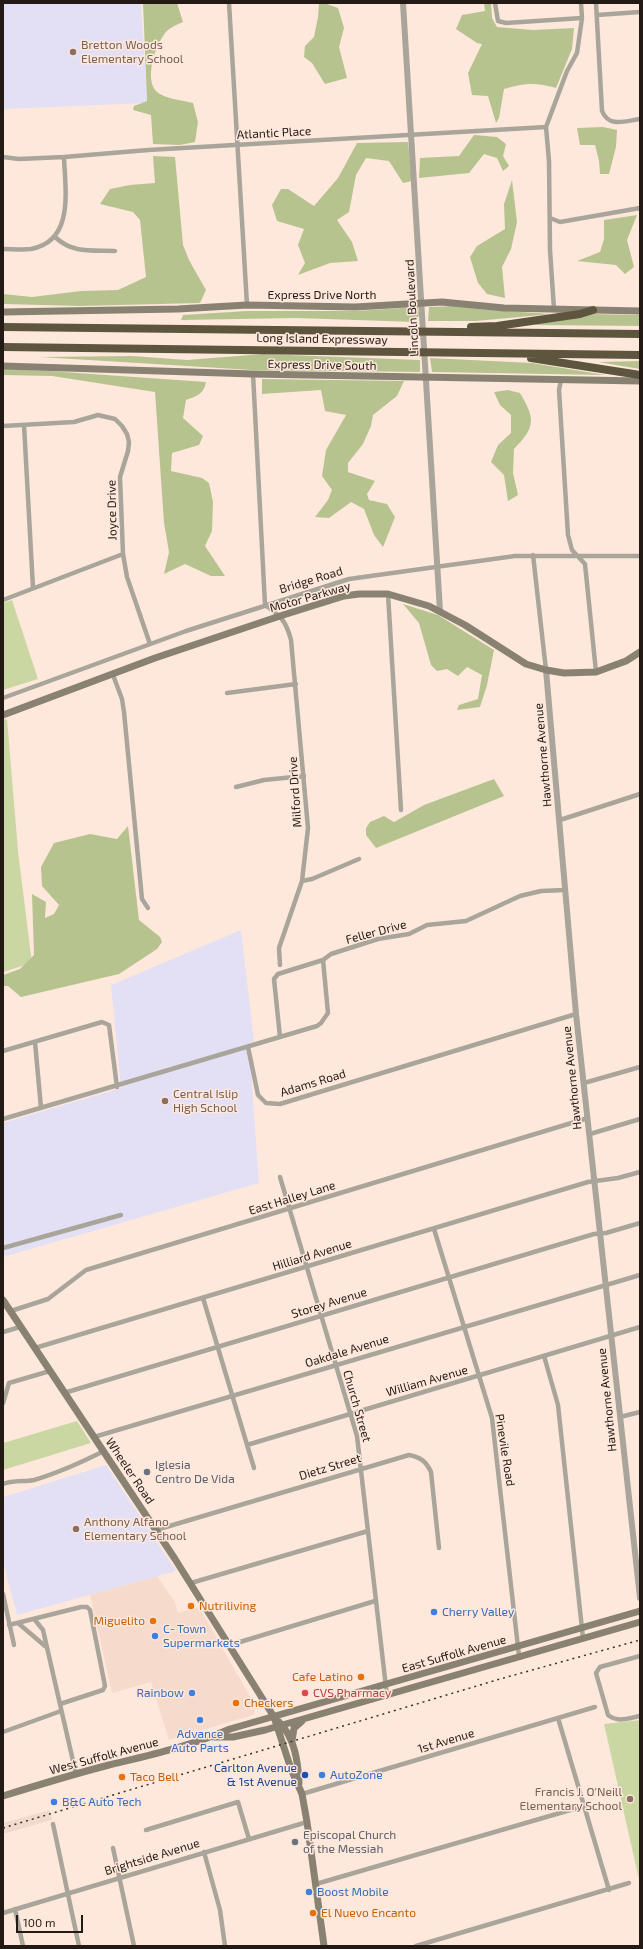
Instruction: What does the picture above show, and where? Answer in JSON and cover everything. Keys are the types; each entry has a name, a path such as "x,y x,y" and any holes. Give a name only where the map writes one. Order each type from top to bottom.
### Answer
{"highway":[{"path":"404,331 497,326 580,314 593,310"},
{"name":"Long Island Expressway","path":"3,327 640,334"},
{"name":"Long Island Expressway","path":"3,347 640,355"},
{"path":"467,352 557,360 640,375"}],"main road":[{"name":"Express Drive North","path":"3,312 140,310 247,305 355,307 423,306 442,302 504,308 640,312"},
{"name":"Express Drive South","path":"3,366 253,374 640,381"},
{"name":"Motor Parkway","path":"3,715 280,616 344,596 388,594 418,602 440,611 526,664 546,670 564,673 596,672 626,661 640,652"},
{"name":"Wheeler Road","path":"3,1300 191,1583 274,1717 279,1726 283,1745 291,1769 299,1785"},
{"name":"East Suffolk Avenue","path":"274,1717 385,1686 517,1646 640,1612"},
{"name":"East Suffolk Avenue","path":"279,1726 640,1622"},
{"name":"West Suffolk Avenue","path":"3,1796 76,1774 211,1737 274,1717"},
{"path":"292,1743 294,1728 305,1718"},
{"name":"Wheeler Road","path":"279,1726 286,1729 292,1743 298,1768 299,1785"},
{"name":"West Suffolk Avenue","path":"211,1737 233,1737 279,1726"},
{"path":"299,1785 308,1822 324,1946"}],"street":[{"path":"229,3 247,305"},
{"name":"Lincoln Boulevard","path":"403,3 423,306 440,611"},
{"path":"495,3 498,21 506,22 582,18"},
{"path":"554,309 549,161 546,127 567,71 577,53 582,18 581,3"},
{"path":"596,3 602,111 606,119 612,122 640,119"},
{"path":"597,14 640,12"},
{"name":"Atlantic Place","path":"3,157 19,160 148,150 546,127"},
{"path":"3,249 32,248 54,237 63,221 65,211 64,157"},
{"path":"550,218 560,222 640,208"},
{"path":"54,237 68,248 77,250 115,251"},
{"path":"253,374 265,605 280,616"},
{"path":"561,380 559,390 568,535 570,545 585,564 596,672"},
{"name":"Joyce Drive","path":"3,426 74,422 98,415 115,419 122,426 129,442 128,451 120,477 123,554 127,577 150,644"},
{"path":"24,425 33,588"},
{"path":"3,600 123,554"},
{"name":"Bridge Road","path":"3,698 150,644 265,605 349,579 437,566 533,555 640,556"},
{"name":"Hawthorne Avenue","path":"533,555 546,670 576,1014 640,1598"},
{"path":"388,594 401,810"},
{"name":"Milford Drive","path":"280,616 287,627 291,640 308,828 302,881 279,948 280,965"},
{"path":"113,675 122,699 124,712 142,898 148,908"},
{"path":"227,693 296,684"},
{"path":"236,787 264,780 304,776"},
{"path":"560,820 640,794"},
{"path":"302,881 312,879 359,859"},
{"name":"Feller Drive","path":"280,1037 275,976 323,960 331,954 378,939 403,936 427,925 466,921 520,896 541,891 565,890"},
{"path":"3,1119 117,1087 317,1026 328,1013 323,960"},
{"name":"Adams Road","path":"248,1047 258,1095 266,1103 280,1104 576,1014"},
{"path":"3,1051 102,1022 109,1025 112,1035 117,1087"},
{"path":"35,1042 41,1108"},
{"path":"584,1083 640,1067"},
{"name":"East Halley Lane","path":"11,1311 48,1299 86,1270 588,1118"},
{"path":"590,1134 640,1119"},
{"name":"Hilliard Avenue","path":"35,1348 595,1182 640,1172"},
{"name":"Church Street","path":"280,1176 357,1436 362,1468 375,1601 387,1696"},
{"path":"3,1248 121,1215"},
{"name":"Storey Avenue","path":"64,1393 594,1234 600,1234 640,1223"},
{"name":"Pinevile Road","path":"434,1229 492,1418 519,1656"},
{"name":"Oakdale Avenue","path":"94,1437 463,1326 640,1275"},
{"path":"204,1298 254,1468"},
{"path":"3,1332 20,1327"},
{"name":"William Avenue","path":"247,1445 640,1327"},
{"path":"544,1356 558,1405 582,1638"},
{"path":"3,1403 10,1383 50,1371"},
{"path":"620,1417 640,1412"},
{"path":"3,1484 19,1480 33,1480 77,1464 104,1451"},
{"name":"Dietz Street","path":"156,1530 409,1455 421,1459 428,1465 431,1472 439,1548"},
{"path":"191,1583 368,1531"},
{"path":"3,1594 14,1645"},
{"path":"230,1645 375,1601"},
{"path":"9,1625 35,1620 81,1606 87,1607 90,1610 105,1686 103,1690 60,1704"},
{"path":"35,1620 42,1630 76,1774"},
{"path":"18,1623 45,1646"},
{"path":"640,1656 600,1667 596,1673 608,1715 613,1719 621,1720 640,1716"},
{"name":"1st Avenue","path":"302,1794 595,1707"},
{"path":"3,1732 61,1711"},
{"path":"558,1718 609,1890"},
{"path":"146,1830 238,1802 248,1839"},
{"path":"316,1884 584,1806"},
{"name":"Brightside Avenue","path":"3,1913 308,1822"},
{"path":"53,1824 79,1946"},
{"path":"113,1848 134,1946"},
{"path":"204,1852 220,1910 225,1946"},
{"path":"416,1946 629,1883"},
{"path":"15,1909 23,1946"}],"shaded area":[{"name":"Bretton Woods Elementary School","path":"3,3 141,3 147,103 3,109"},
{"name":"Central Islip High School","path":"241,930 254,1041 249,1043 259,1183 3,1257 3,1123 121,1088 111,985"},
{"name":"Anthony Alfano Elementary School","path":"106,1465 176,1571 17,1615 3,1562 3,1497"},
{"path":"157,1576 175,1602 178,1613 199,1607 256,1707 253,1715 169,1740 151,1682 112,1693 90,1595"},
{"path":"50,1810 52,1820 3,1834 3,1823"}],"green space":[{"path":"143,3 177,3 183,22 170,28 159,43 153,60 151,78 156,91 159,94 168,98 193,103 198,122 195,142 180,145 153,144 151,115 133,110 134,106 147,101"},
{"path":"319,3 324,3 338,8 344,28 339,47 347,78 325,84 312,63 304,57 305,46 314,37"},
{"path":"484,3 491,3 492,18 497,27 533,30 574,28 572,49 556,88 530,84 518,85 504,89 499,118 496,123 488,96 472,95 468,73 482,44 477,43 456,29 462,15 485,11"},
{"path":"603,127 617,130 616,147 609,174 600,174 599,161 595,145 580,145 577,128"},
{"path":"474,135 497,137 506,144 503,156 509,166 503,171 497,158 484,154 469,173 419,178 420,158 459,156"},
{"path":"408,142 412,181 403,183 389,161 366,158 356,175 349,212 337,220 352,242 358,261 330,263 298,275 305,263 298,245 304,229 277,221 272,205 281,189 288,189 314,206 338,178 357,143"},
{"path":"153,156 175,157 183,245 189,260 206,290 200,303 80,306 3,304 3,294 32,297 81,291 118,290 146,277 140,220 133,212 100,204 110,189 130,185 155,183"},
{"path":"512,180 517,222 511,249 502,267 505,298 487,294 478,283 470,257 477,246 505,229 504,204"},
{"path":"637,215 627,240 634,267 625,274 616,265 577,261 600,252 604,239 604,220"},
{"path":"453,306 552,314 476,321 428,321 429,307"},
{"path":"418,307 419,315 416,322 296,318 181,320 183,315 247,311 355,311"},
{"path":"592,314 640,315 640,326 533,325"},
{"path":"263,354 420,360 420,372 252,370 40,357 132,356 187,360"},
{"path":"430,358 532,363 605,375 432,372"},
{"path":"640,361 640,369 598,362 599,362"},
{"path":"3,369 206,382 202,392 197,396 186,400 183,418 203,436 199,445 172,453 171,471 202,478 209,483 213,502 212,531 205,546 225,576 211,576 185,564 164,574 169,552 164,523 155,392 52,376 3,375"},
{"path":"262,379 404,381 397,396 373,415 371,426 363,444 348,463 348,472 375,481 367,494 369,500 387,504 395,517 383,547 374,535 364,509 351,502 329,518 315,517 328,500 332,490 322,476 326,450 346,415 325,411 321,390 262,394"},
{"path":"508,390 520,393 529,410 531,423 526,435 514,449 513,473 518,495 508,501 504,475 491,462 498,445 511,433 511,415 500,405 494,392"},
{"path":"12,600 38,679 3,690 3,603"},
{"path":"403,604 438,615 494,650 487,685 480,707 457,710 459,705 478,699 482,675 467,667 458,676 447,669 437,671 431,665 419,623"},
{"path":"7,719 18,851 32,963 3,972 3,720"},
{"path":"494,779 504,796 376,848 366,835 366,828 370,822 384,816 394,822 424,805"},
{"path":"128,826 139,920 160,937 162,942 157,949 119,974 21,997 8,986 3,986 3,975 20,969 34,955 32,894 46,902 45,918 54,914 59,905 42,886 41,867 54,843 90,834 117,839"},
{"path":"77,1421 91,1443 3,1470 3,1443"},
{"name":"Francis J. O'Neill Elementary School","path":"640,1720 640,1884 604,1724"}],"railway":[{"path":"3,1828 500,1679 640,1640"}],"place":[{"name":"Bretton Woods Elementary School","path":"73,52"},
{"name":"Central Islip High School","path":"165,1101"},
{"name":"Iglesia Centro De Vida","path":"147,1472"},
{"name":"Anthony Alfano Elementary School","path":"76,1529"},
{"name":"Nutriliving","path":"191,1606"},
{"name":"Cherry Valley","path":"434,1612"},
{"name":"Miguelito","path":"153,1621"},
{"name":"C‑Town Supermarkets","path":"155,1636"},
{"name":"Cafe Latino","path":"361,1677"},
{"name":"Rainbow","path":"192,1693"},
{"name":"CVS Pharmacy","path":"305,1693"},
{"name":"Checkers","path":"236,1703"},
{"name":"Advance Auto Parts","path":"200,1720"},
{"name":"Carlton Avenue & 1st Avenue","path":"305,1775"},
{"name":"AutoZone","path":"322,1775"},
{"name":"Taco Bell","path":"122,1777"},
{"name":"Francis J. O'Neill Elementary School","path":"630,1799"},
{"name":"B&C Auto Tech","path":"54,1802"},
{"name":"Episcopal Church of the Messiah","path":"295,1842"},
{"name":"Boost Mobile","path":"309,1892"},
{"name":"El Nuevo Encanto","path":"313,1913"}]}
